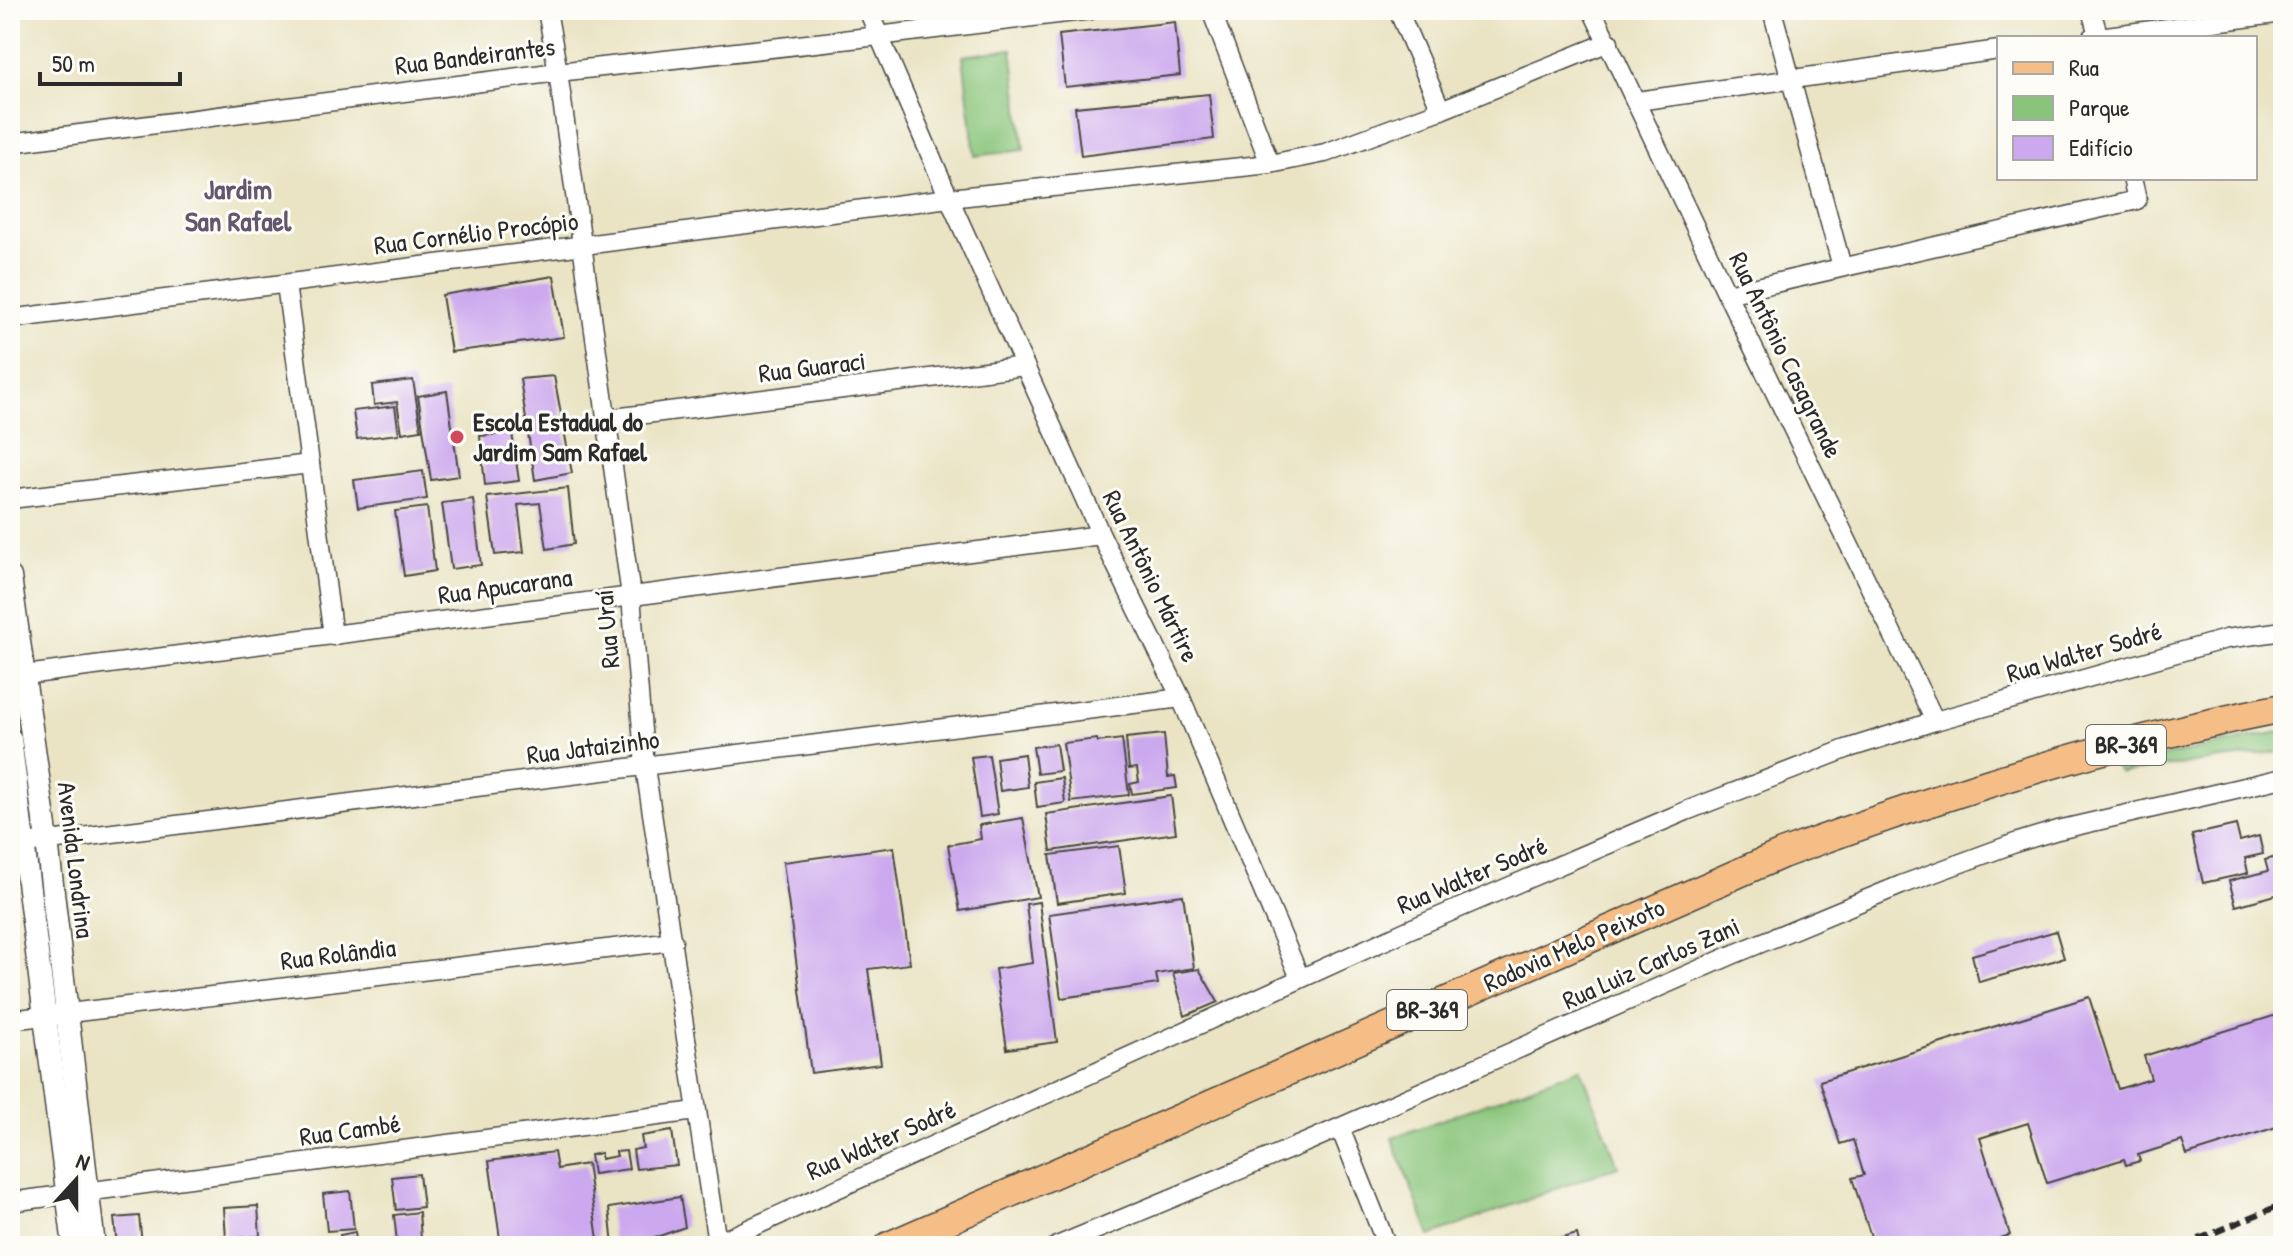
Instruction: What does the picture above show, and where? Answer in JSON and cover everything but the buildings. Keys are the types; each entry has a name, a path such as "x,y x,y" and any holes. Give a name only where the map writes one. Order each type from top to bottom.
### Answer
{"main road":[{"name":"Rodovia Melo Peixoto","path":"889,1246 1782,854 1877,819 2090,754 2283,708"}],"street":[{"name":"Rua Uraí","path":"547,10 631,596 645,767 673,941 714,1245"},
{"name":"Rua Antônio Mártire","path":"868,10 1101,535 1181,698 1300,978"},
{"name":"Rua Bandeirantes","path":"10,143 558,72 1091,10"},
{"path":"1211,10 1270,164"},
{"path":"1398,10 1441,110"},
{"name":"Rua Antônio Casagrande","path":"1592,10 1935,721"},
{"path":"1772,10 1842,267"},
{"path":"2091,10 2098,36"},
{"path":"2113,36 2283,13"},
{"name":"Rua Cornélio Procópio","path":"10,319 949,198 1270,164 1325,153 1609,42"},
{"path":"1637,101 1997,50"},
{"path":"1727,294 2137,200 2132,180"},
{"path":"286,284 333,636"},
{"name":"Rua Guaraci","path":"606,419 1025,366"},
{"path":"10,499 310,464"},
{"name":"Rua Apucarana","path":"16,676 1101,535"},
{"name":"Avenida Londrina","path":"10,577 16,676 47,841 55,1014 77,1193 74,1246"},
{"name":"Rua Walter Sodré","path":"714,1245 1300,978 1686,811 1846,749 1935,721 2226,639 2283,631"},
{"name":"Rua Jataizinho","path":"17,845 1181,698"},
{"name":"Avenida Londrina","path":"10,739 17,845 55,1014"},
{"name":"Rua Luiz Carlos Zani","path":"1057,1246 1340,1128 1732,955 1901,885 2058,830 2283,778"},
{"name":"Rua Rolândia","path":"10,1020 673,941"},
{"name":"Rua Cambé","path":"10,1202 696,1111"},
{"path":"1340,1128 1387,1246"},
{"name":"Avenida Londrina","path":"77,1193 94,1246"}],"green space":[{"path":"1012,49 1024,150 975,156 963,56"},
{"path":"2283,731 2283,751 2120,773 2115,767"},
{"path":"1581,1068 1618,1166 1430,1236 1392,1138"}],"railway":[{"path":"2182,1246 2283,1204"}],"place":[{"name":"Escola Estadual do Jardim Sam Rafael","path":"457,437"}],"district":[{"name":"Jardim San Rafael","path":"238,205"}]}
